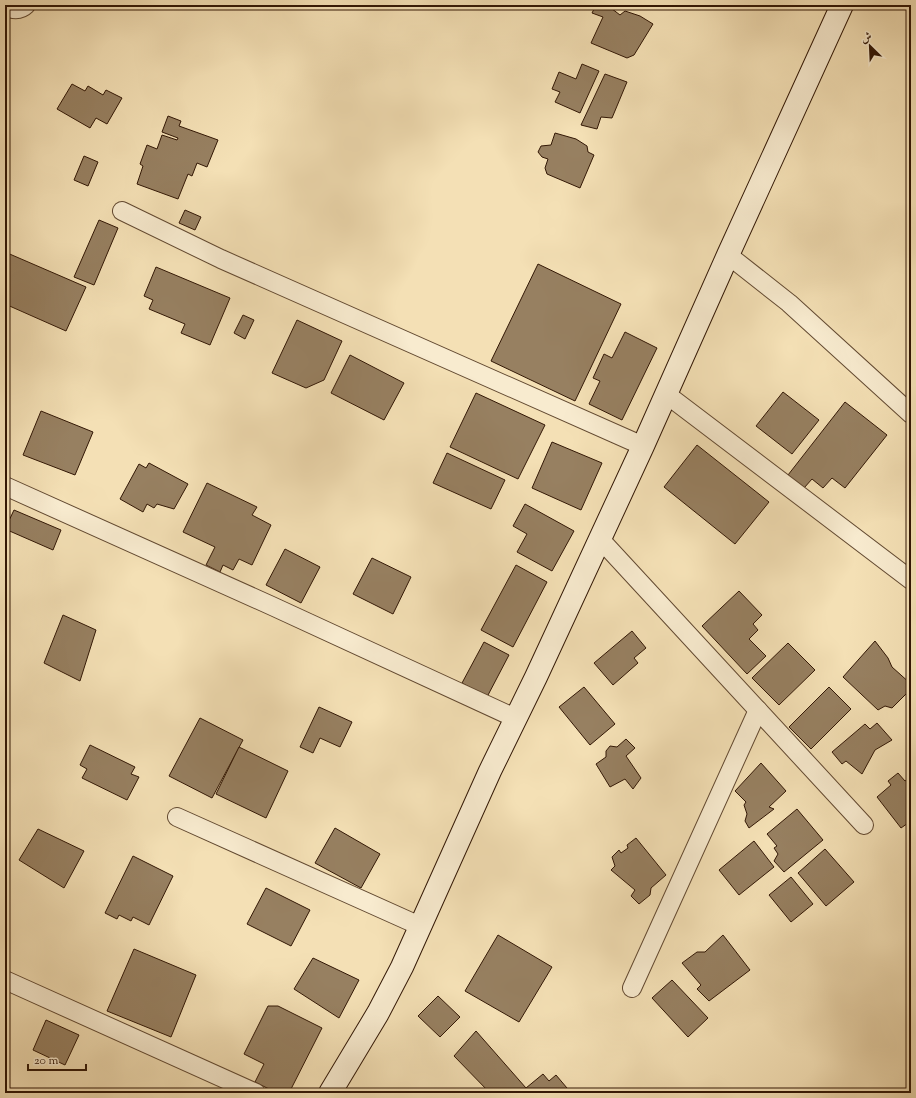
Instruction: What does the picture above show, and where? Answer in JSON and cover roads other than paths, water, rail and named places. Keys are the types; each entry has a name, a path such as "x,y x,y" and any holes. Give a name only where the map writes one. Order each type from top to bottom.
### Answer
{"main road":[{"path":"330,1093 378,1013 402,967 515,718 536,677 643,446 842,5"}],"street":[{"path":"5,6 11,9 23,8 26,5"},
{"path":"122,211 221,259 643,446"},
{"path":"728,255 789,303 911,414"},
{"path":"666,394 911,580"},
{"path":"5,486 272,606 515,718"},
{"path":"600,539 864,825"},
{"path":"632,988 758,710"},
{"path":"177,817 420,926"},
{"path":"5,980 256,1093"}]}
